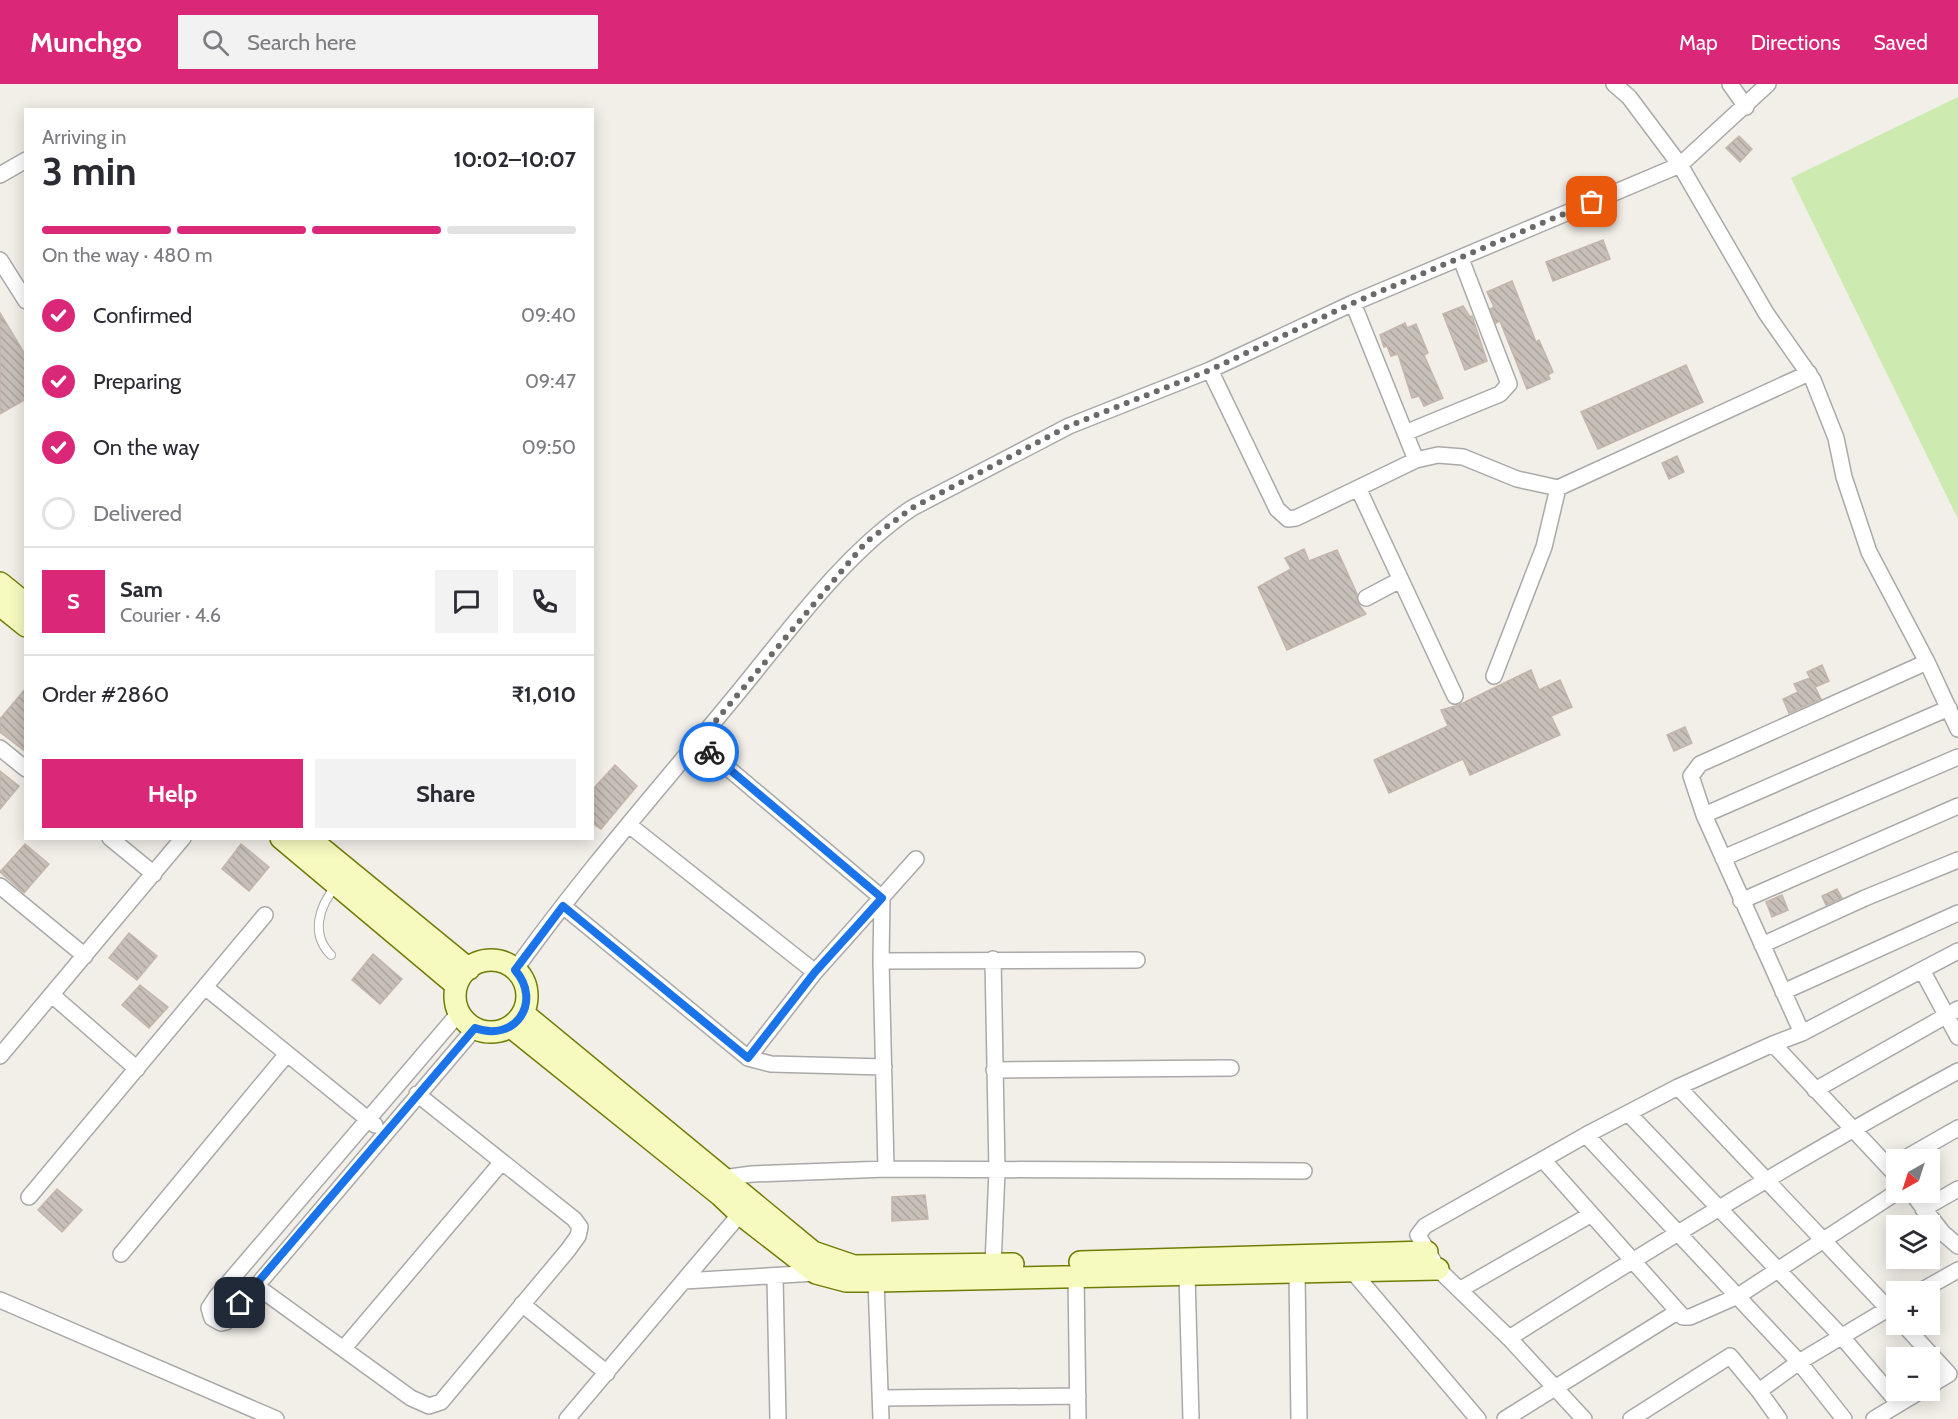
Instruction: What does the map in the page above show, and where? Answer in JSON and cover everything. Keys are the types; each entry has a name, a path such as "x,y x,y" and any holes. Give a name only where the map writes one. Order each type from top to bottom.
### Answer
{"street":[{"path":"1614,84 1629,98 1680,165 1766,313 1809,373 1825,405 1836,438 1844,477 1869,552 1927,663 1958,729"},
{"path":"1730,84 1746,106"},
{"path":"515,970 563,906 698,742 866,542 888,524 912,508 1069,426 1210,370 1353,303 1680,165 1768,84"},
{"path":"0,175 24,161"},
{"path":"1405,433 1500,394 1509,384 1461,259"},
{"path":"0,260 24,298"},
{"path":"1353,303 1416,460"},
{"path":"1210,370 1281,515 1288,519 1296,518 1359,490 1416,460 1438,455 1463,457 1517,479 1558,488 1809,373"},
{"path":"1494,676 1544,547 1558,488"},
{"path":"1359,490 1455,696"},
{"path":"1366,598 1400,580"},
{"path":"0,583 18,612"},
{"path":"1802,1033 1704,815 1692,783 1694,769 1700,764 1927,663"},
{"path":"1704,815 1949,708"},
{"path":"698,742 882,898"},
{"path":"0,748 24,767"},
{"path":"1723,858 1958,758"},
{"path":"1741,901 1958,806"},
{"path":"629,825 815,972"},
{"path":"112,840 154,874"},
{"path":"0,1056 181,840"},
{"path":"283,840 337,885 462,977"},
{"path":"311,840 462,977"},
{"path":"748,1058 815,972 916,859"},
{"path":"1762,945 1865,898 1958,860"},
{"path":"0,886 85,956"},
{"path":"882,898 880,961 886,1169"},
{"path":"563,906 748,1058 771,1064 884,1067"},
{"path":"1783,992 1958,913"},
{"path":"29,1197 265,915"},
{"path":"1584,1419 1433,1261 1418,1235 1425,1226 1678,1087 1802,1033 1958,951"},
{"path":"993,959 997,1171 993,1264"},
{"path":"880,961 1137,960"},
{"path":"459,1013 475,1028 493,1032 517,1020 526,1004 525,986 515,970 499,962 489,961 462,977"},
{"path":"1922,970 1952,1012 1958,1037"},
{"path":"462,977 459,1013 217,1296 209,1308 209,1313 217,1322 226,1322 475,1028"},
{"path":"205,987 384,1133"},
{"path":"52,995 137,1068"},
{"path":"1815,1090 1952,1012"},
{"path":"517,1020 722,1178 783,1230 813,1252 821,1265"},
{"path":"517,1020 720,1195 740,1215 846,1281 1297,1274 1346,1263"},
{"path":"1773,1044 1815,1090 1886,1157"},
{"path":"121,1254 287,1054"},
{"path":"994,1070 1231,1068"},
{"path":"1509,1338 1630,1261 1853,1127 1958,1071"},
{"path":"1678,1087 1886,1303"},
{"path":"255,1285 411,1398 429,1406 436,1404 568,1251 578,1236 580,1227 574,1219 417,1094"},
{"path":"1628,1113 1717,1209 1842,1336 1899,1404"},
{"path":"1924,1149 1958,1128"},
{"path":"1586,1136 1799,1362 1844,1419"},
{"path":"1544,1161 1630,1261 1683,1317 1690,1317 1738,1296 1886,1199"},
{"path":"344,1348 501,1162"},
{"path":"722,1178 752,1174 886,1169 1304,1171"},
{"path":"1923,1209 1958,1189"},
{"path":"1919,1203 1958,1246"},
{"path":"567,1419 740,1215"},
{"path":"1461,1289 1590,1215"},
{"path":"684,1281 775,1278 821,1265 1433,1261"},
{"path":"1346,1263 1478,1419"},
{"path":"1938,1281 1958,1270"},
{"path":"1297,1274 1299,1419"},
{"path":"1187,1275 1191,1419"},
{"path":"1076,1276 1078,1419"},
{"path":"775,1278 778,1419"},
{"path":"876,1281 881,1419"},
{"path":"0,1300 276,1419"},
{"path":"522,1304 607,1373"},
{"path":"1504,1419 1557,1389 1677,1312"},
{"path":"1758,1391 1799,1362 1842,1336 1886,1314"},
{"path":"1914,1335 1953,1372 1940,1380"},
{"path":"1631,1419 1730,1356 1776,1415 1759,1419"},
{"path":"881,1398 1078,1396"},
{"path":"1874,1419 1904,1401"}],"lane":[{"path":"331,955 322,940 318,916 324,901 337,885"}],"green space":[{"path":"1958,97 1958,519 1791,178"}],"building":[{"path":"1739,136 1752,149 1740,162 1726,148"},
{"path":"1603,240 1610,259 1553,281 1546,262"},
{"path":"1512,281 1536,342 1539,340 1553,372 1548,375 1550,379 1527,389 1500,321 1496,323 1490,309 1494,307 1487,292"},
{"path":"1463,306 1470,317 1472,316 1487,361 1465,370 1443,314"},
{"path":"0,313 24,353 24,400 0,414"},
{"path":"1405,323 1407,328 1416,324 1428,353 1424,355 1443,398 1424,406 1419,396 1412,398 1398,354 1391,356 1387,346 1384,347 1380,335"},
{"path":"1686,365 1703,402 1598,449 1581,412"},
{"path":"1677,456 1684,472 1669,479 1662,463"},
{"path":"1304,549 1309,561 1337,550 1357,594 1357,602 1366,614 1287,650 1258,587 1291,569 1285,558"},
{"path":"1822,665 1829,681 1815,687 1821,699 1789,713 1783,699 1798,692 1794,684 1810,678 1807,672"},
{"path":"1531,670 1539,690 1560,680 1572,707 1551,716 1560,735 1470,775 1463,759 1389,793 1374,760 1448,726 1441,710 1459,705"},
{"path":"24,690 24,750 0,732 0,719"},
{"path":"1685,727 1692,743 1674,751 1667,735"},
{"path":"615,765 637,786 601,829 594,824 594,788"},
{"path":"0,771 19,786 0,809"},
{"path":"25,844 49,864 24,893 0,872"},
{"path":"241,844 269,867 249,891 222,869"},
{"path":"1837,889 1842,898 1826,905 1822,896"},
{"path":"1782,895 1788,910 1772,917 1766,902"},
{"path":"129,933 157,956 137,980 109,958"},
{"path":"373,954 402,979 380,1004 352,980"},
{"path":"140,985 168,1007 149,1028 122,1005"},
{"path":"57,1189 82,1210 62,1232 38,1210"},
{"path":"925,1195 928,1219 892,1221 892,1197"}],"way so far":[{"path":"709,752 698,742 778,645 866,542 912,508 1069,426 1210,370 1353,303 1592,202"}],"route":[{"path":"240,1303 475,1028 484,1032 502,1031 518,1021 523,1013 527,995 521,977 515,970 563,906 748,1058 815,972 882,898 709,752"}]}
